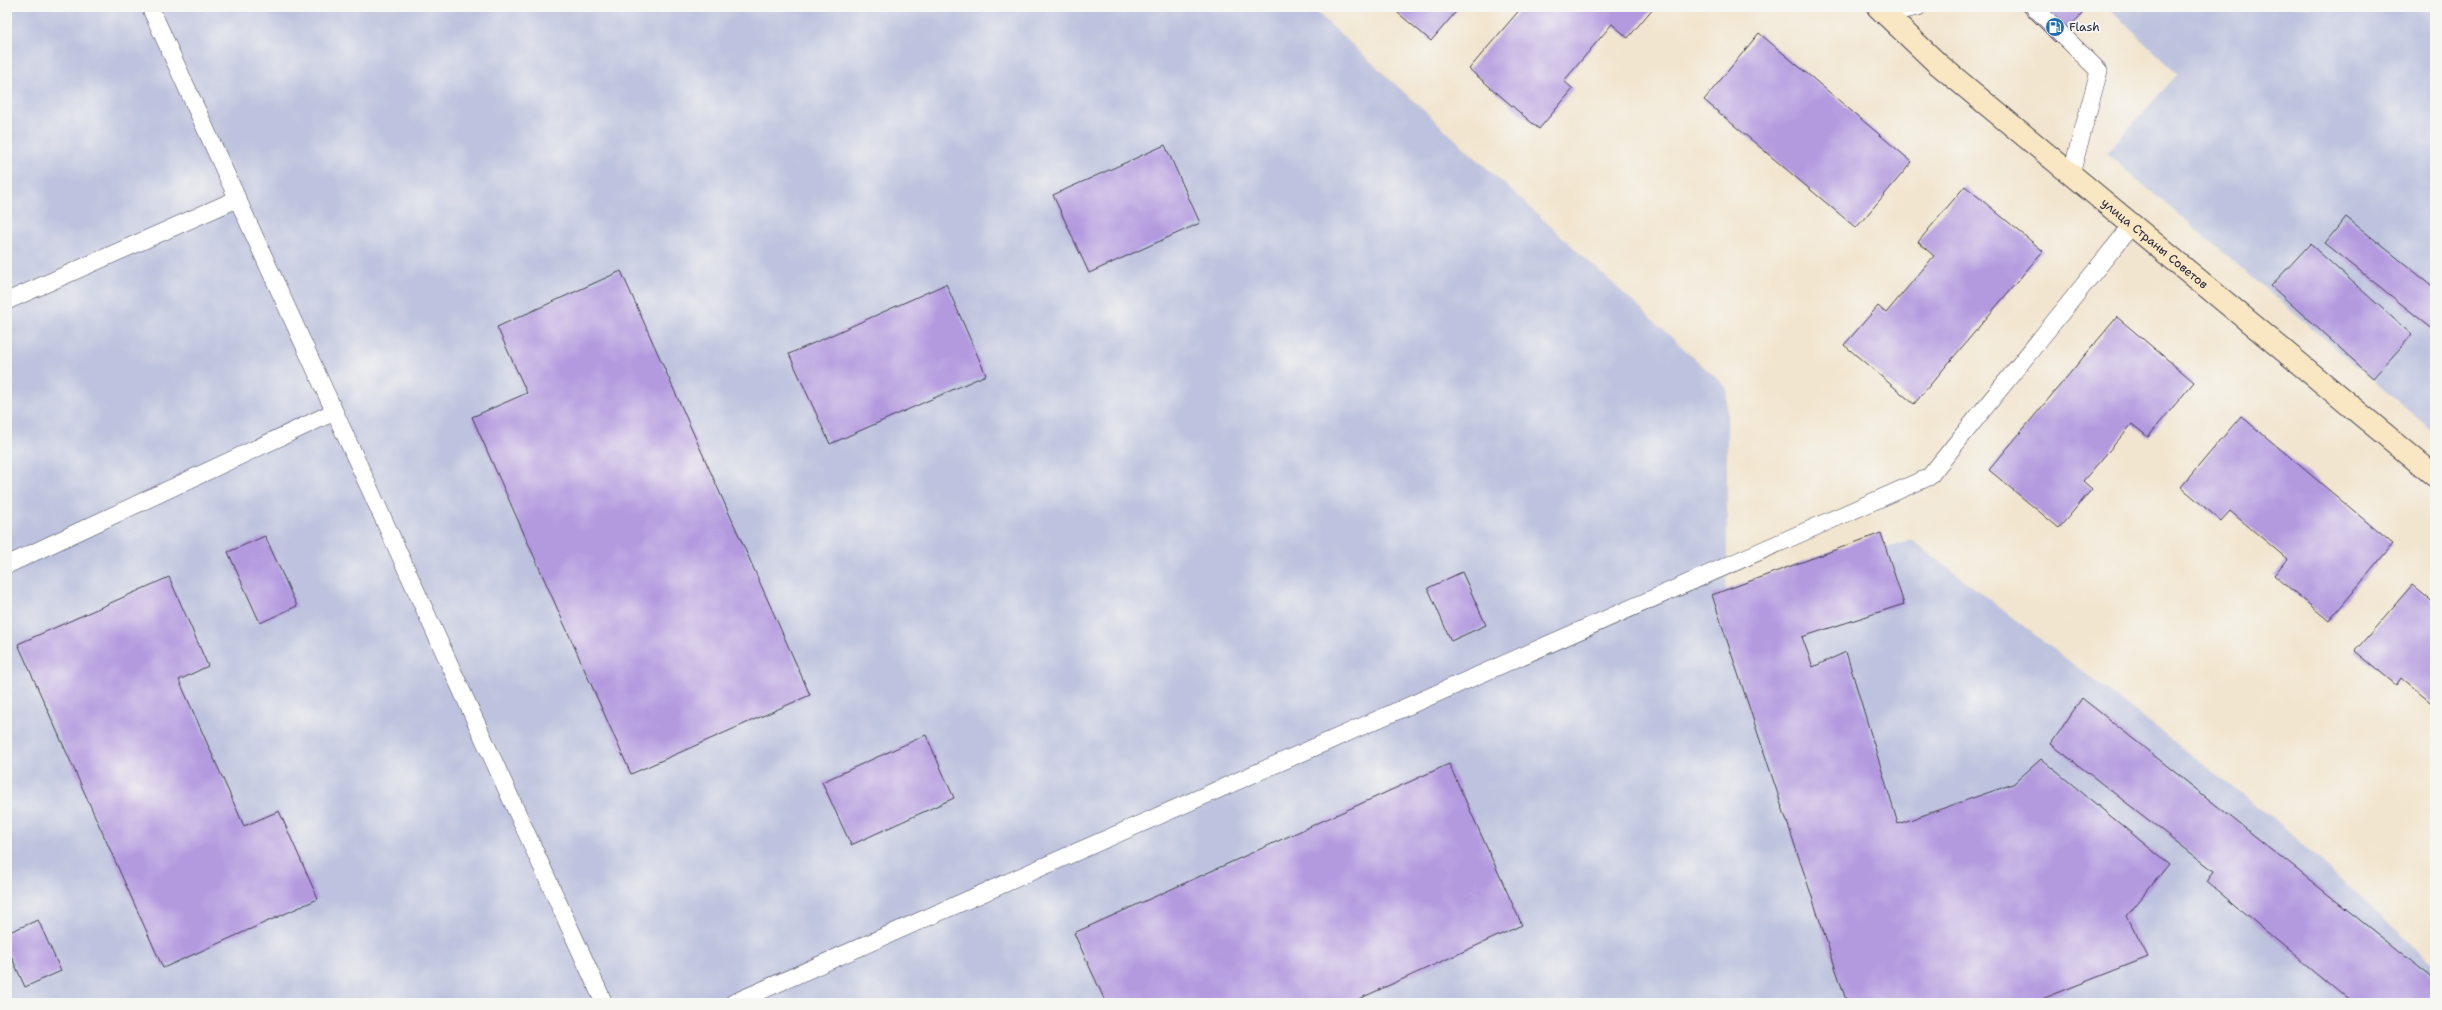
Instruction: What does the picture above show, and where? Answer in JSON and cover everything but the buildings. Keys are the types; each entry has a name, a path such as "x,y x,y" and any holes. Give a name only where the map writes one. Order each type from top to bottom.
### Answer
{"main road":[{"name":"улица Страны Советов","path":"1882,10 1938,64 2435,476"}],"lane":[{"path":"150,7 604,1003"},
{"path":"1882,10 1918,7"},
{"path":"2034,7 2099,71 2071,174"},
{"path":"7,301 237,199"},
{"path":"733,1003 1929,477 2132,225"},
{"path":"7,565 334,412"}],"shaded area":[{"path":"7,7 1311,7 1727,388 1727,566 1725,598 1912,540 2274,819 2435,965 2435,1003 7,1003"},
{"path":"2108,7 2435,7 2435,433 2106,153 2178,74"}],"place":[{"name":"Flash","path":"2055,27"}]}
